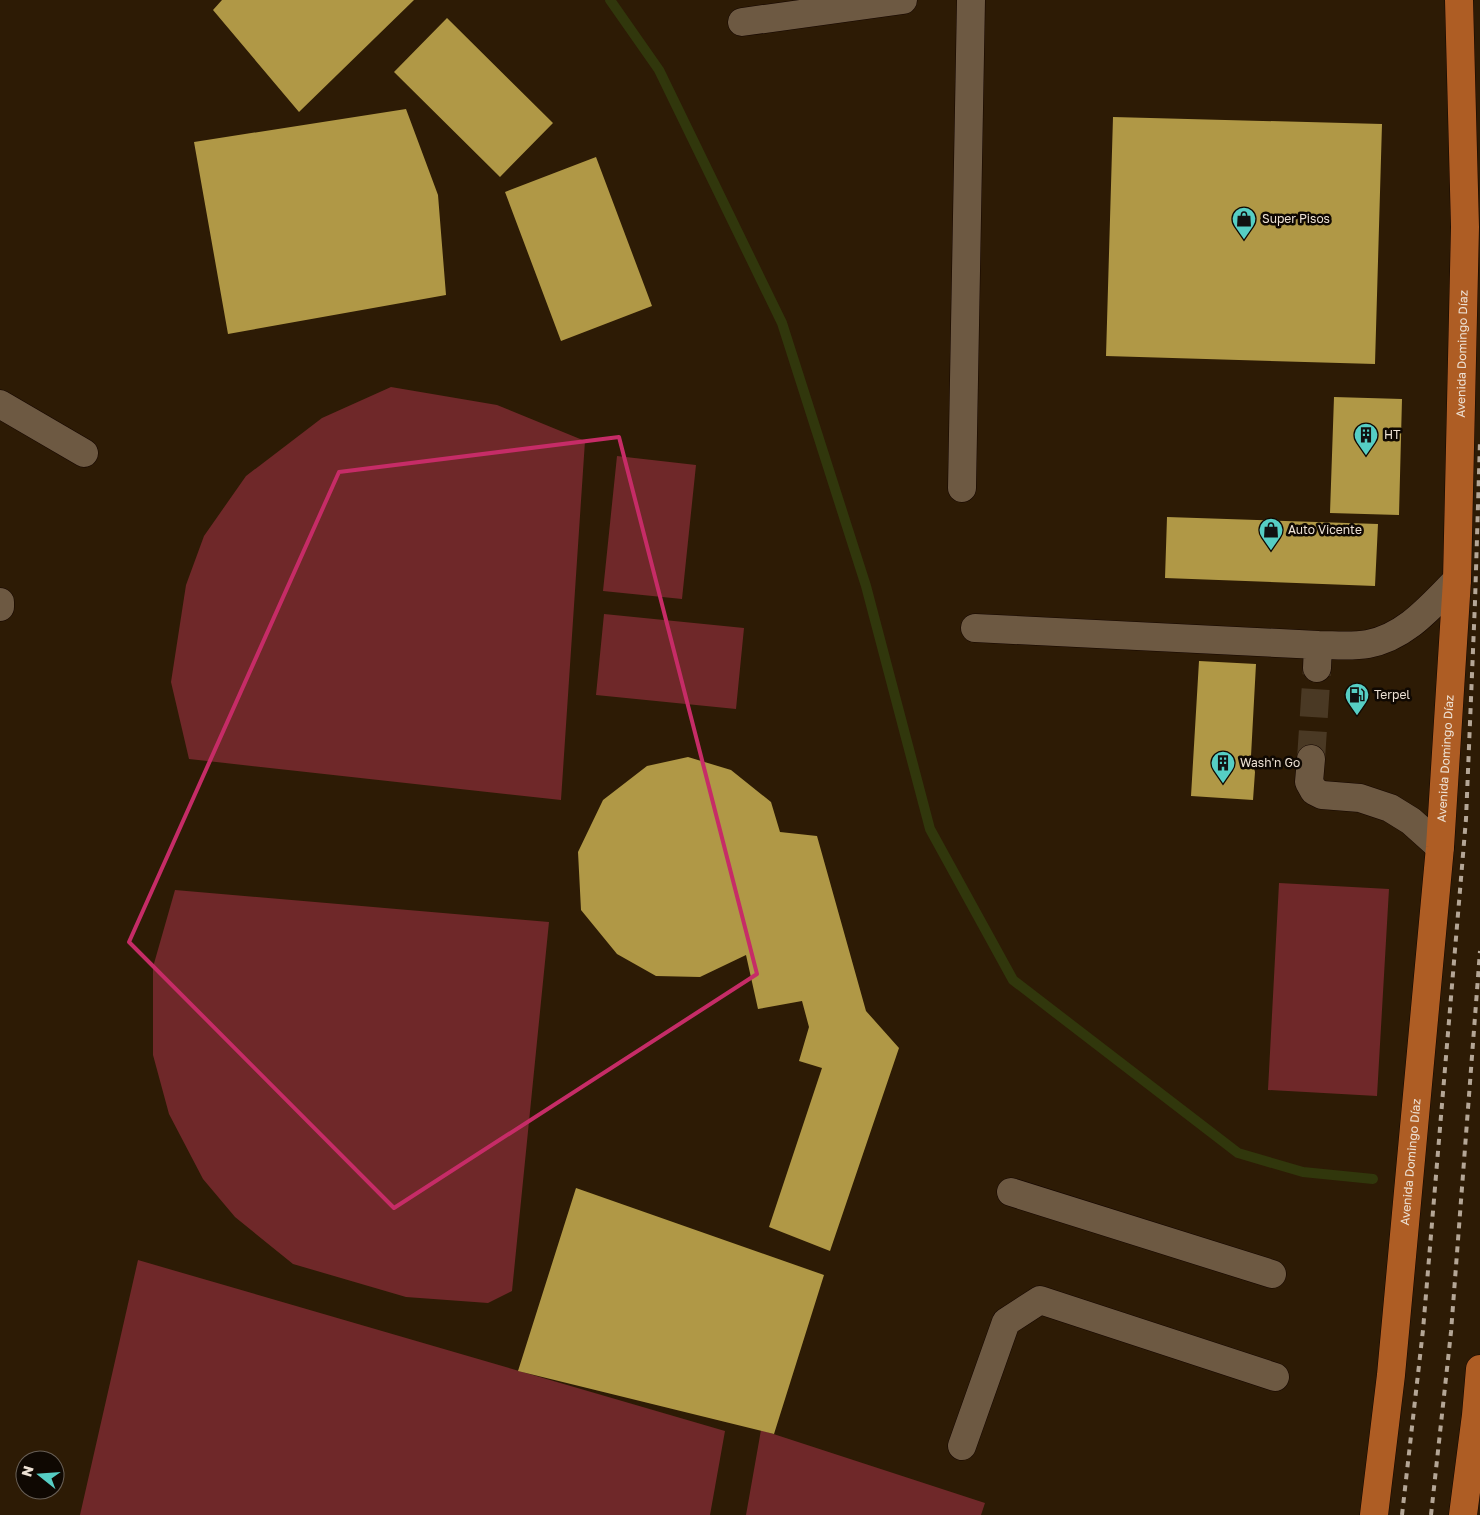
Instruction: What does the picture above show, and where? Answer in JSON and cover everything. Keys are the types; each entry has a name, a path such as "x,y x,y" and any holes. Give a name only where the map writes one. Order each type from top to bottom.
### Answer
{"main road":[{"name":"Avenida Domingo Díaz","path":"1374,1515 1391,1375 1440,847 1457,580 1465,228 1459,0"},
{"path":"1464,1515 1478,1425 1480,1369"}],"street":[{"path":"742,22 903,0"},
{"path":"962,488 971,0"},
{"path":"0,404 84,453"},
{"path":"975,628 1317,656 1392,636 1414,622 1457,580"},
{"path":"0,602 0,608"},
{"path":"1311,759 1310,782 1314,791 1322,795 1360,798 1390,808 1411,821 1440,847"},
{"path":"1011,1192 1272,1274"},
{"path":"962,1446 1006,1322 1040,1300 1275,1377"}],"highlighted area":[{"path":"619,437 757,974 394,1208 129,942 339,472"}],"shaded area":[{"path":"391,387 497,405 585,441 561,800 189,759 171,682 186,585 204,536 246,476 322,418"},
{"path":"617,456 696,465 682,599 603,591"},
{"path":"604,614 744,628 736,709 596,695"},
{"path":"1279,883 1389,889 1377,1096 1268,1090"},
{"path":"175,890 549,922 512,1291 488,1303 406,1297 293,1264 235,1217 203,1179 169,1114 153,1055 153,967"},
{"path":"138,1260 725,1431 710,1515 80,1515"},
{"path":"761,1430 985,1503 981,1515 746,1515"}],"building":[{"path":"222,0 414,0 299,112 213,10"},
{"path":"447,18 553,123 500,177 394,72"},
{"path":"406,109 438,195 446,295 228,334 194,142"},
{"name":"Super Pisos","path":"1113,117 1382,124 1375,364 1106,356"},
{"path":"596,157 652,306 561,341 505,192"},
{"name":"HT","path":"1334,397 1402,399 1399,515 1330,513"},
{"name":"Auto Vicente","path":"1167,517 1378,524 1375,586 1165,578"},
{"path":"1199,661 1256,664 1251,756 1255,772 1253,800 1191,796"},
{"path":"688,757 731,770 771,802 780,832 817,836 866,1011 899,1048 830,1251 769,1227 822,1068 799,1061 809,1027 802,1001 758,1009 746,955 700,977 656,976 617,954 581,910 578,852 603,800 647,766"},
{"path":"576,1188 824,1275 774,1434 518,1371"}],"waterway":[{"path":"610,0 659,70 782,323 866,586 930,829 1013,980 1238,1153 1303,1172 1373,1179"}],"tunnel":[{"path":"1311,759 1317,668"}],"railway":[{"path":"1402,1515 1423,1330 1466,819 1480,441"},
{"path":"1431,1515 1451,1332 1480,951"}],"place":[{"name":"Super Pisos","path":"1244,240"},
{"name":"HT","path":"1366,456"},
{"name":"Auto Vicente","path":"1271,551"},
{"name":"Terpel","path":"1357,716"},
{"name":"Wash'n Go","path":"1223,784"}]}
